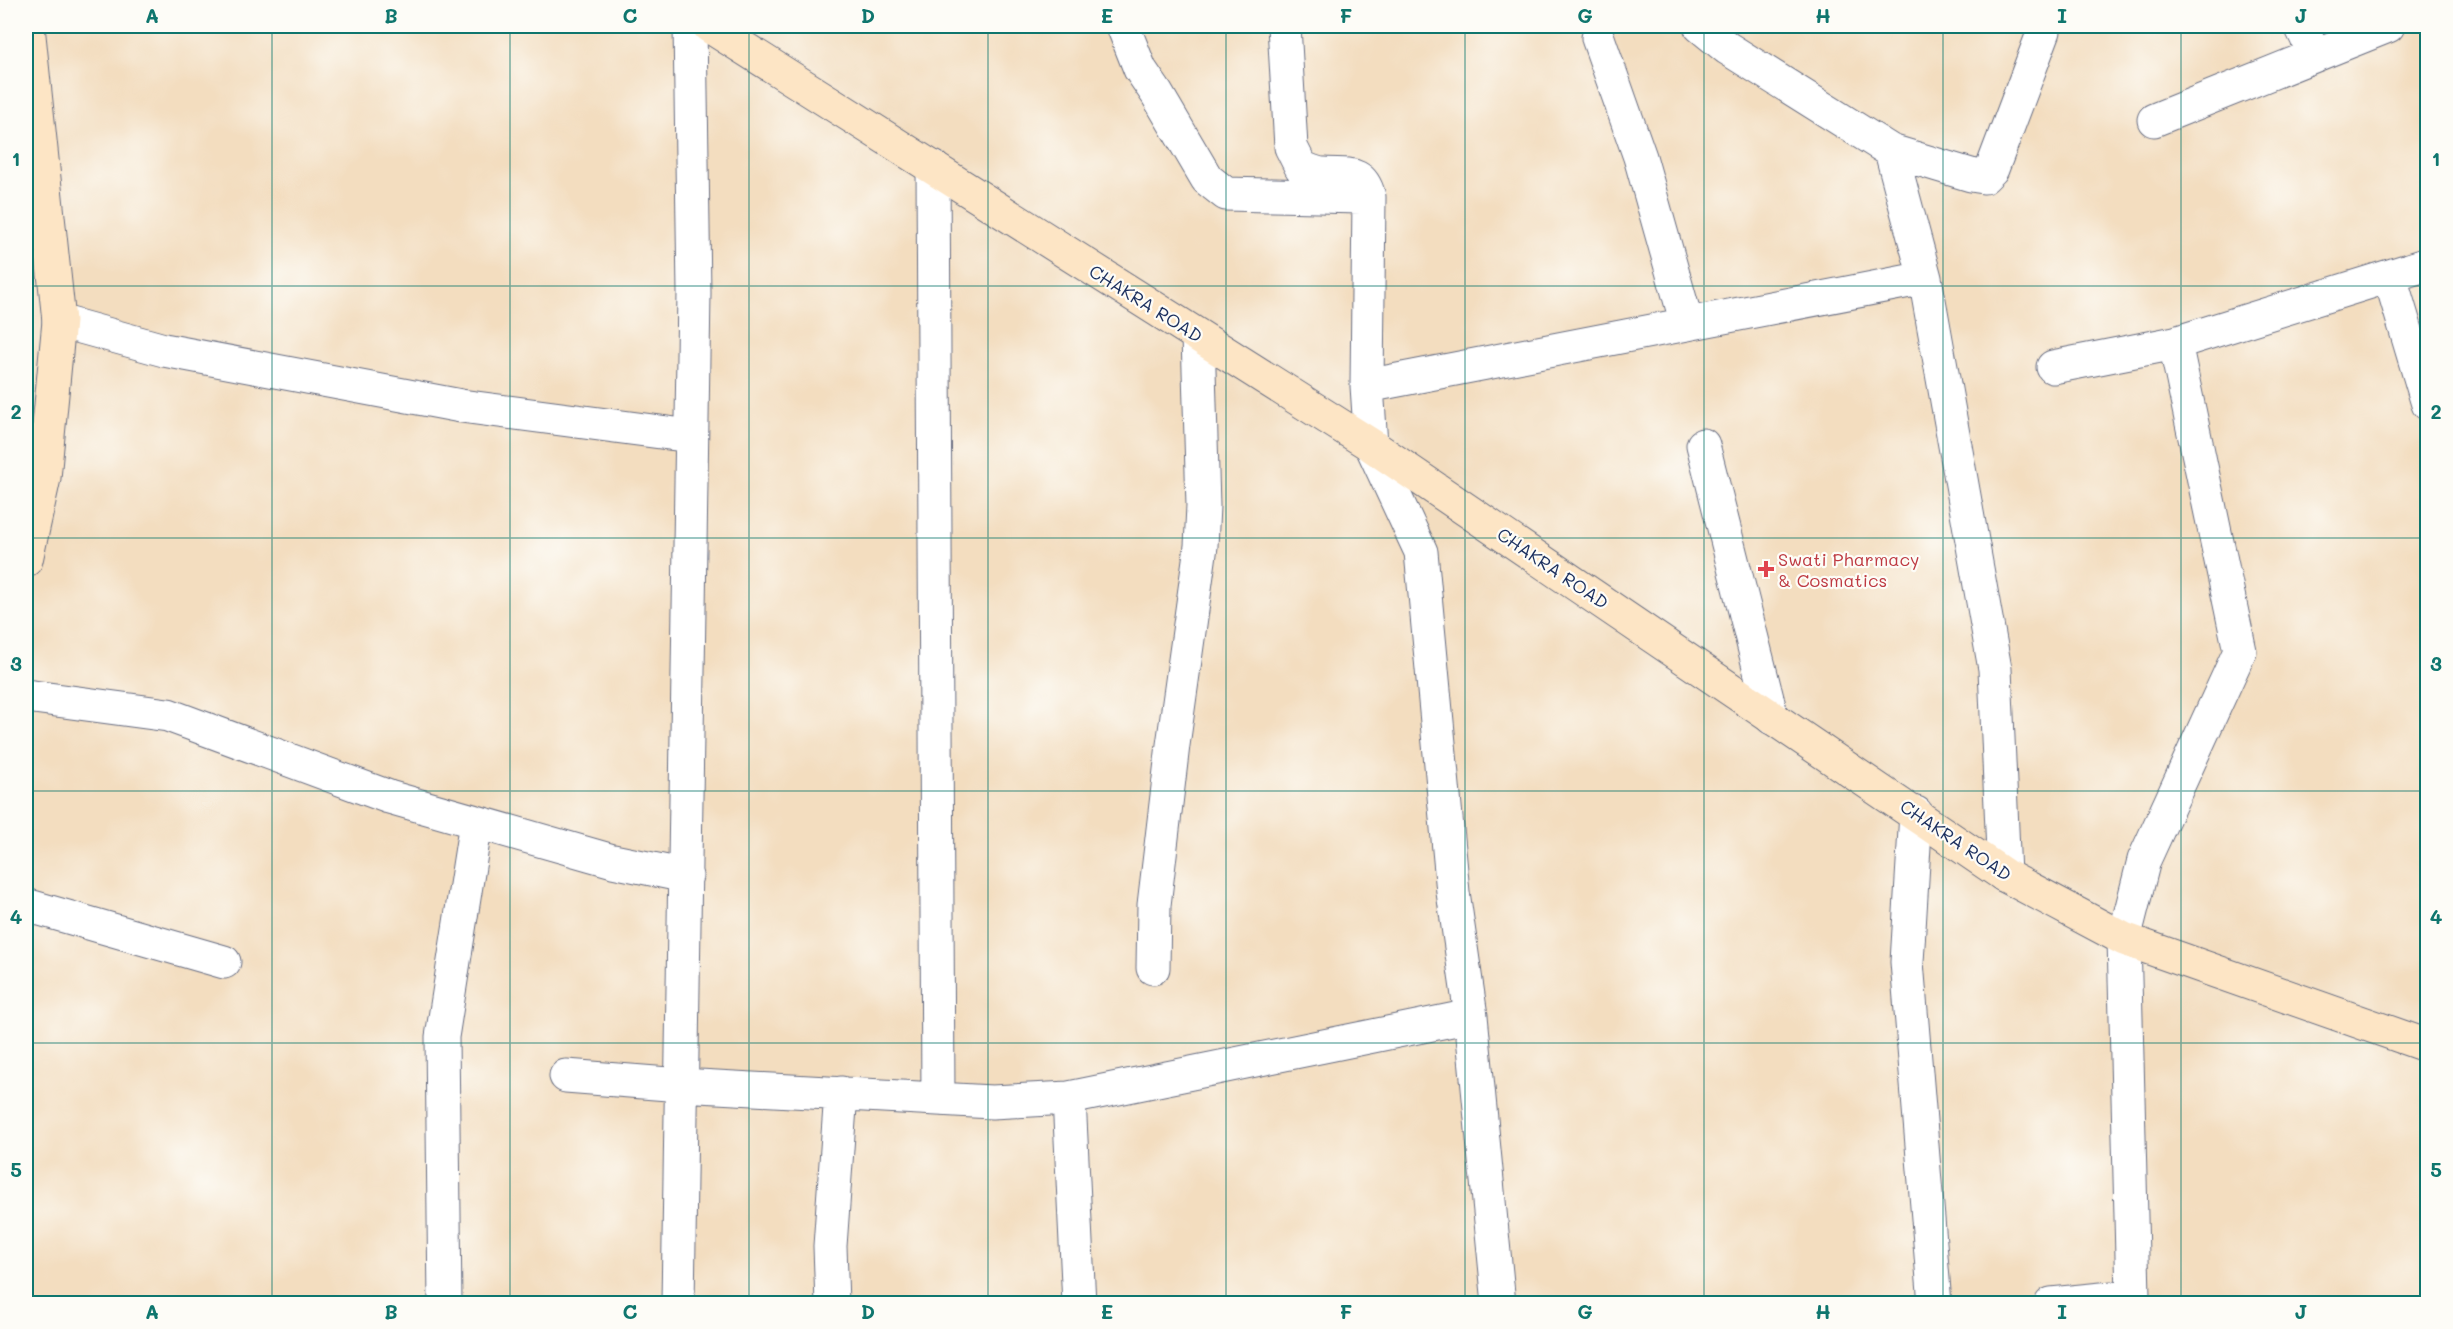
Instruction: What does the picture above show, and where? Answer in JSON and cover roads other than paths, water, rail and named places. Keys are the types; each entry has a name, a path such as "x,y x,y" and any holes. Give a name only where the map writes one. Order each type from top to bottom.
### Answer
{"main road":[{"path":"26,560 44,478 59,321 28,26"},
{"name":"CHAKRA ROAD","path":"709,26 1371,445 1772,718 1916,813 2004,875 2124,939 2427,1046"}],"street":[{"path":"678,1304 694,293 690,26"},
{"path":"1123,26 1140,69 1207,179 1226,194 1369,196"},
{"path":"1284,26 1291,147 1301,167 1321,174 1353,175 1366,185 1369,196 1367,386 1371,445 1421,552 1453,892 1471,1016 1499,1304"},
{"path":"1700,26 1727,48 1891,151 1984,177 1992,169 2044,31"},
{"path":"2301,26 2315,55"},
{"path":"2154,120 2388,26"},
{"path":"1598,38 1640,157 1687,324"},
{"path":"1891,151 1925,278 1995,669 2004,875"},
{"path":"933,167 938,1098"},
{"path":"2053,367 2175,343 2427,264"},
{"path":"2390,277 2427,404"},
{"path":"1367,386 1925,278"},
{"path":"59,321 164,350 449,404 691,436"},
{"path":"1153,968 1154,906 1173,745 1201,546 1203,506 1198,336"},
{"path":"2051,1304 2134,1300 2124,939 2144,860 2240,651 2175,343"},
{"path":"1703,445 1772,718"},
{"path":"26,696 168,715 389,797 613,861 686,876"},
{"path":"1916,813 1906,962 1935,1304"},
{"path":"445,1304 442,1037 476,822"},
{"path":"26,905 224,963"},
{"path":"566,1076 681,1085 992,1102 1069,1098 1471,1016"},
{"path":"832,1304 830,1246 841,1093"},
{"path":"1069,1098 1079,1304"}],"place":[{"name":"Swati Pharmacy & Cosmatics","path":"1766,569"}]}
